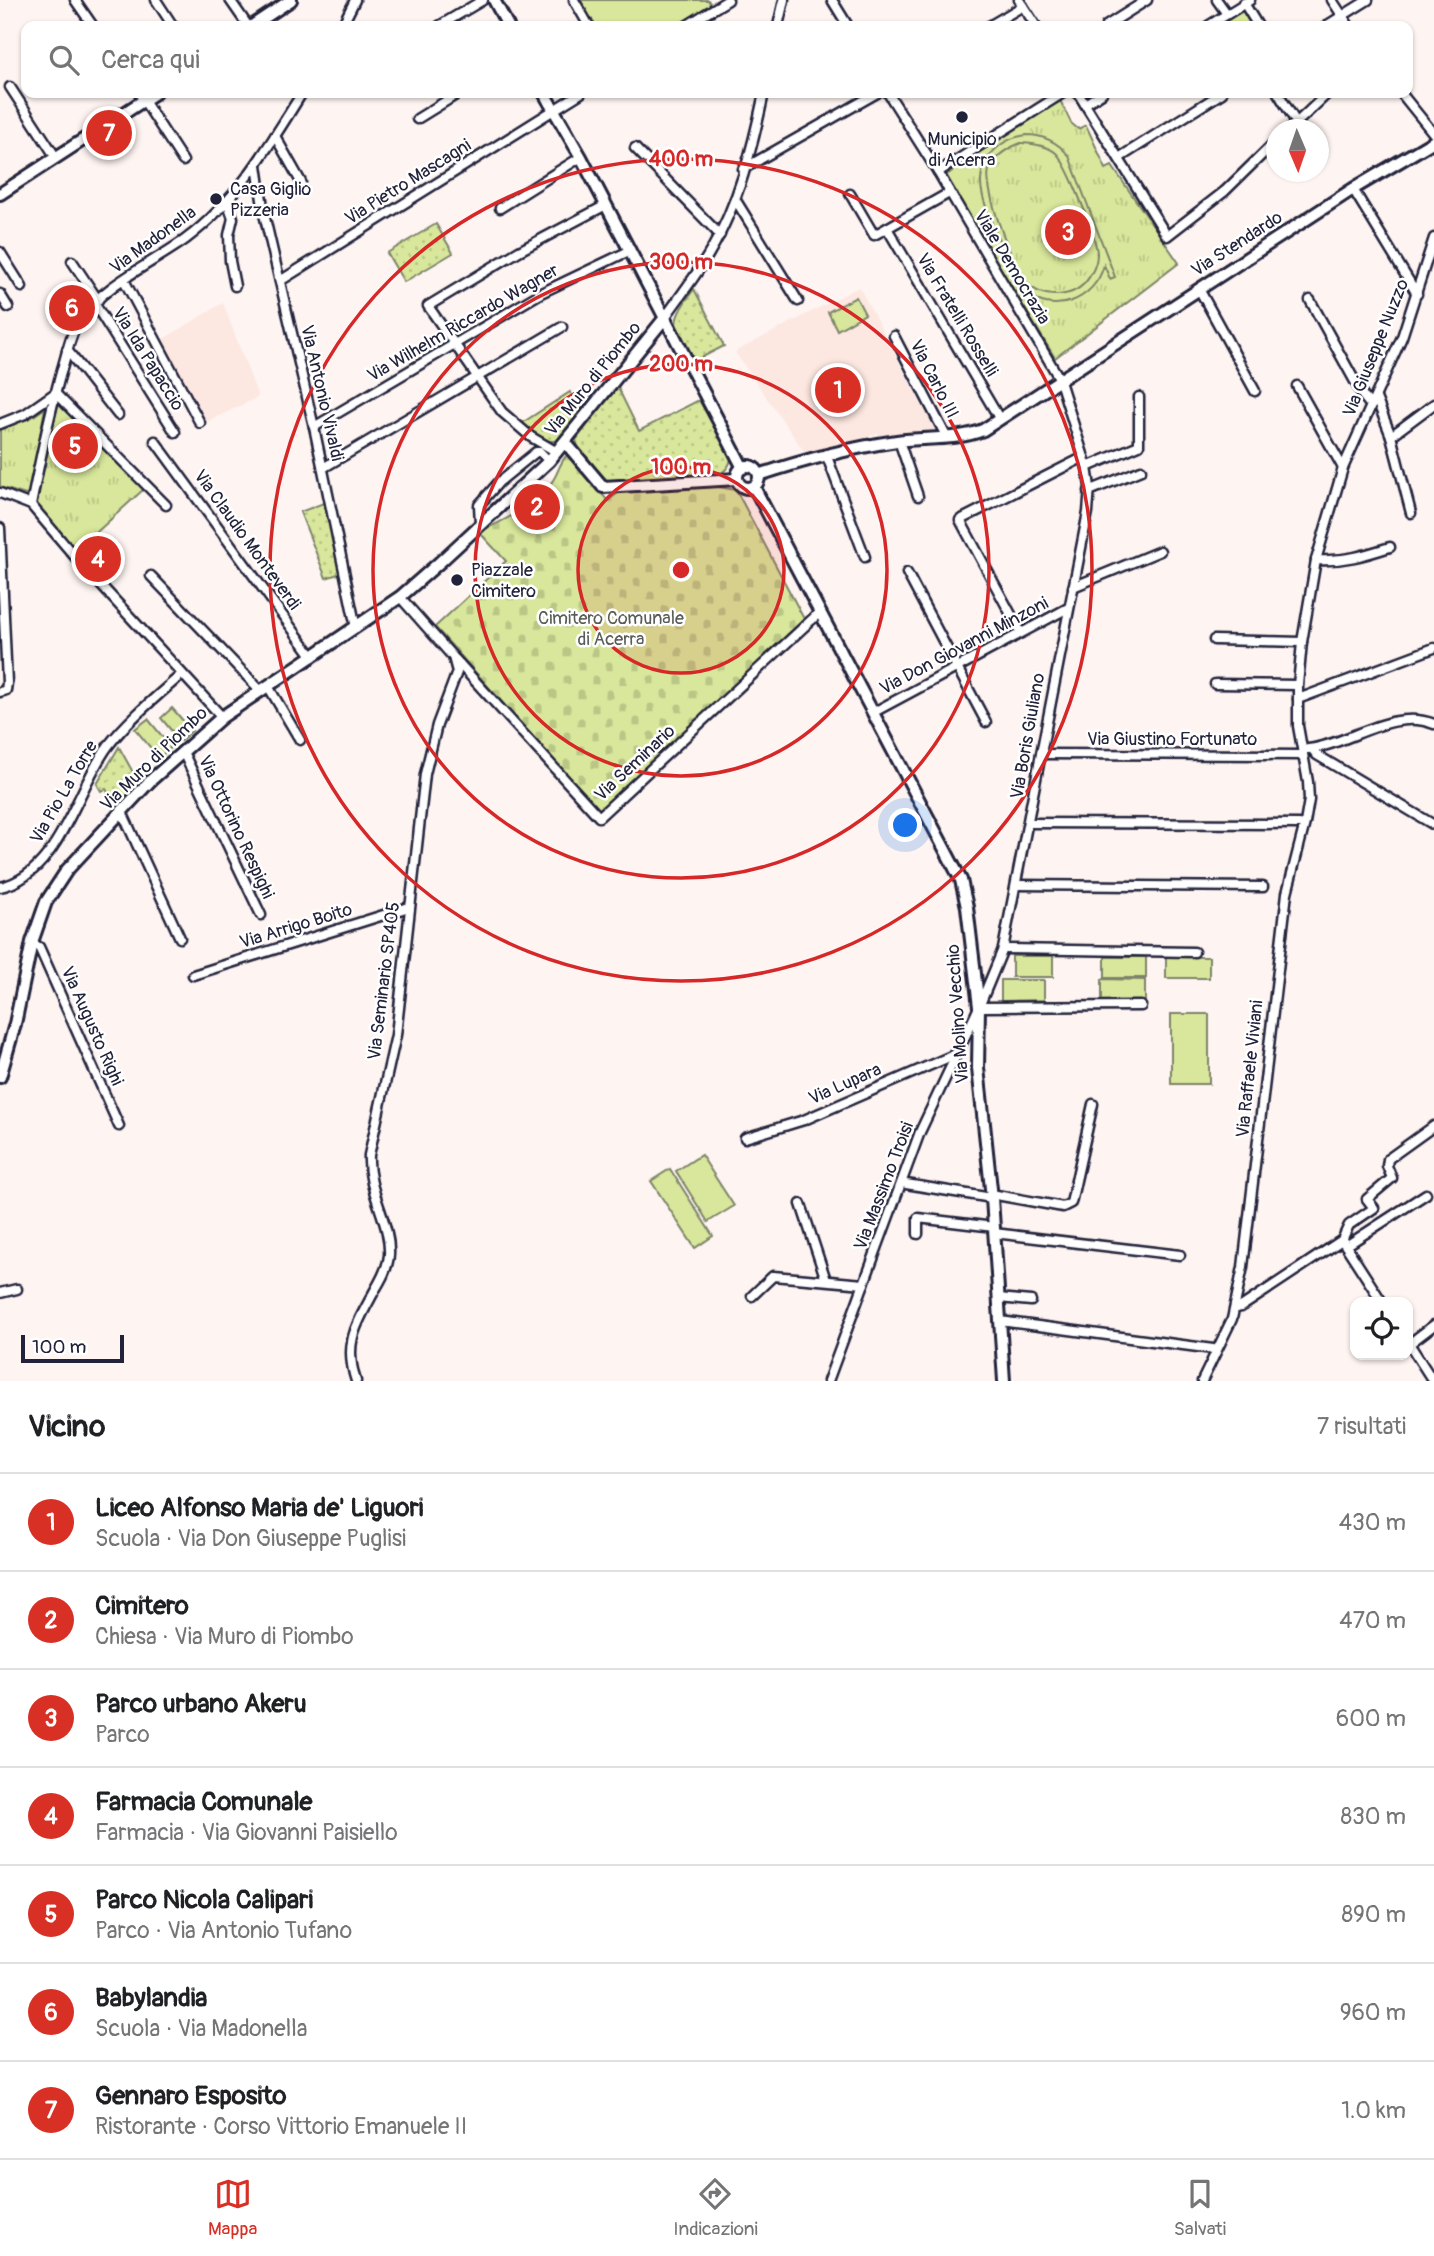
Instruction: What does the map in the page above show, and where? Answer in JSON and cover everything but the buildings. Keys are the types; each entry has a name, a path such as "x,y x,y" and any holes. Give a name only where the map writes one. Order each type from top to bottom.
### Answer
{"street":[{"path":"75,0 90,21"},
{"path":"156,0 170,21"},
{"path":"230,0 246,21"},
{"path":"258,21 290,0"},
{"path":"344,21 355,0"},
{"path":"447,21 482,0"},
{"path":"494,0 505,21"},
{"path":"575,0 586,21"},
{"path":"694,21 728,0"},
{"path":"779,21 784,0"},
{"path":"832,0 845,21"},
{"path":"1114,21 1147,0"},
{"path":"1217,0 1227,14"},
{"path":"1332,0 1346,21"},
{"path":"1334,21 1368,0"},
{"path":"1217,21 1247,2 1256,21"},
{"path":"996,21 1021,3 1033,21"},
{"path":"10,87 55,156"},
{"path":"0,194 139,98"},
{"path":"143,98 183,161"},
{"name":"Via Madonella","path":"32,505 55,393 74,329 96,301 187,238 227,201 257,165 299,98"},
{"path":"417,119 451,98"},
{"path":"547,98 743,468"},
{"name":"Via Pietro Mascagni","path":"280,281 573,98"},
{"path":"664,319 720,235 735,199 762,98"},
{"path":"743,169 868,98"},
{"name":"Viale Democrazia","path":"891,98 939,172 1059,378"},
{"path":"939,172 1055,98"},
{"path":"1081,98 1167,236 1225,191 1266,151"},
{"path":"1085,104 1094,98"},
{"path":"1119,158 1214,98"},
{"path":"1281,98 1294,119"},
{"path":"1299,119 1322,98"},
{"path":"1405,98 1434,134"},
{"path":"275,136 302,182"},
{"name":"Via Stendardo","path":"759,475 826,454 899,441 969,436 983,430 1353,189 1434,141"},
{"path":"635,148 720,235"},
{"path":"500,208 581,158"},
{"name":"Via Antonio Vivaldi","path":"257,165 264,214 314,427 356,628"},
{"path":"1353,189 1417,294"},
{"path":"849,194 874,235 949,192"},
{"path":"735,199 798,301"},
{"path":"227,201 233,218 229,235 235,286"},
{"path":"553,456 502,412 428,306 519,251 606,205"},
{"name":"Via Fratelli Rosselli","path":"887,228 999,418"},
{"name":"Via Giuseppe Nuzzo","path":"1302,752 1298,685 1302,642 1316,560 1343,468 1402,337 1434,238"},
{"name":"Via Wilhelm Riccardo Wagner","path":"314,427 541,293 629,251"},
{"path":"0,252 22,287"},
{"name":"Via Ida Papaccio","path":"72,261 175,432"},
{"path":"124,280 200,423"},
{"path":"1199,289 1255,391"},
{"path":"0,294 8,307"},
{"path":"1310,300 1363,396 1373,402 1391,436 1412,513"},
{"name":"Via Muro di Piombo","path":"0,1077 12,1038 32,944 46,902 66,870 150,781 222,717 400,597 480,524 553,456 664,319"},
{"path":"323,468 562,327"},
{"name":"Via Carlo III","path":"894,336 947,438"},
{"path":"67,351 118,415"},
{"name":"Via Boris Giuliano","path":"979,1007 1003,949 1088,512 1087,467 1059,378"},
{"name":"Via Giuseppe Nuzzo","path":"1297,386 1343,468"},
{"path":"0,424 25,414 55,393 166,505"},
{"path":"1087,467 1139,446 1139,397"},
{"path":"1391,436 1434,404"},
{"name":"Via Claudio Monteverdi","path":"155,441 313,656"},
{"path":"899,441 918,496"},
{"path":"565,442 603,487 737,479"},
{"name":"Via Muro di Piombo","path":"480,524 479,505 509,473 536,452 553,456"},
{"path":"826,454 864,557"},
{"path":"1021,633 960,520 1084,457"},
{"path":"751,467 759,475 754,487 743,487 737,479 738,472 743,468 751,467"},
{"path":"1089,491 1141,470"},
{"name":"Via Molino Vecchio","path":"754,487 961,880 967,907 979,1007 978,1068 994,1230 1004,1381"},
{"path":"0,493 32,505 181,675 222,717"},
{"path":"0,528 7,683 6,690 0,692"},
{"path":"1316,560 1335,562 1390,547"},
{"path":"1073,587 1160,551"},
{"path":"907,573 986,722"},
{"path":"151,576 265,688 300,740"},
{"path":"400,597 453,657"},
{"name":"Via Don Giovanni Minzoni","path":"873,712 1069,608"},
{"name":"Via Seminario","path":"453,657 599,817 820,612"},
{"path":"1214,640 1302,642"},
{"path":"1298,699 1434,648"},
{"name":"Via Seminario SP405","path":"356,1381 351,1365 350,1342 358,1321 383,1278 389,1255 386,1234 372,1191 368,1170 369,1155 396,1035 425,774 437,724 457,672 453,657"},
{"name":"Via Pio La Torre","path":"0,887 10,885 35,870 54,846 107,747 181,675"},
{"path":"1214,684 1298,685"},
{"name":"Via Giustino Fortunato","path":"1041,754 1302,752 1395,722 1421,720 1434,724"},
{"path":"1312,749 1317,755 1434,825"},
{"name":"Via Ottorino Respighi","path":"183,752 261,915"},
{"name":"Via Raffaele Viviani","path":"1202,1381 1235,1308 1243,1266 1287,893 1309,800 1302,752"},
{"path":"122,812 180,937"},
{"path":"1028,823 1299,824"},
{"path":"1016,885 1263,887"},
{"name":"Via Arrigo Boito","path":"193,975 409,908"},
{"name":"Via Augusto Righi","path":"32,944 39,947 119,1126"},
{"path":"1003,949 1194,952"},
{"path":"979,1007 1141,1006"},
{"name":"Via Massimo Troisi","path":"828,1381 920,1132 979,1007"},
{"name":"Via Lupara","path":"745,1138 804,1120 956,1054"},
{"path":"906,1184 1063,1207 1071,1203 1093,1104"},
{"path":"1379,1297 1344,1243 1349,1226 1374,1208 1367,1199 1392,1178 1387,1166 1388,1159 1434,1126"},
{"path":"1235,1308 1241,1307 1426,1194"},
{"path":"801,1204 826,1280"},
{"path":"918,1234 918,1218 1180,1255"},
{"path":"752,1296 773,1276 864,1284"},
{"path":"0,1293 17,1289"},
{"path":"998,1298 1031,1301"},
{"path":"1000,1321 1213,1349"},
{"path":"1413,1340 1434,1325"},
{"path":"1413,1351 1433,1381"}],"shaded area":[{"path":"859,287 935,430 931,434 920,431 897,433 894,437 887,438 878,434 872,435 863,441 806,454 735,352"},
{"path":"223,303 258,397 204,423 162,340"}],"green space":[{"path":"579,0 708,0 711,5 686,21 591,21"},
{"path":"1243,9 1251,21 1224,21"},
{"path":"1055,98 1059,98 1071,123 1078,129 1086,125 1106,169 1112,166 1179,263 1055,358 944,177"},
{"path":"1033,135 1045,138 1069,156 1115,277 1110,279 1104,265 1092,288 1071,301 1047,303 1035,299 1019,286 1009,268 985,205 981,181 986,162 998,147 1016,137","holes":["1021,143 1040,145 1056,153 1067,170 1094,239 1097,255 1092,272 1081,286 1069,293 1048,294 1029,285 1016,264 995,211 988,180 989,170 1002,153"]},
{"path":"436,224 453,253 404,282 387,253"},
{"path":"694,289 724,346 693,362 676,325 680,310"},
{"path":"856,297 865,314 837,330 828,312"},
{"path":"617,386 639,431 699,400 731,456 727,468 717,476 608,482 579,449 576,440"},
{"path":"570,392 583,412 559,441 545,441 519,425"},
{"path":"58,403 144,489 76,551 36,504"},
{"path":"45,408 29,496 0,487 0,430 32,417"},
{"name":"Cimitero Comunale di Acerra","path":"567,455 608,501 618,493 647,488 712,486 736,490 804,619 600,812 435,627 506,561 479,532 508,518 544,492"},
{"path":"326,502 341,573 326,578 300,512"},
{"path":"172,708 192,731 180,741 161,718"},
{"path":"148,719 171,747 159,758 135,729"},
{"path":"119,747 140,785 126,799 110,796 106,789 101,791 97,784"},
{"path":"1012,956 1053,956 1053,977 1012,977"},
{"path":"1105,957 1146,957 1146,978 1105,978"},
{"path":"1166,957 1209,957 1209,978 1166,978"},
{"path":"1102,979 1145,980 1145,1001 1102,1001"},
{"path":"1001,980 1044,980 1044,1000 1001,1001"},
{"path":"1171,1014 1209,1014 1209,1084 1171,1084"},
{"path":"701,1155 734,1206 708,1222 676,1171"},
{"path":"670,1169 713,1236 695,1248 651,1181"}],"place":[{"name":"Municipio di Acerra","path":"962,117"},
{"name":"Gennaro Esposito","path":"109,133"},
{"name":"Casa Giglio Pizzeria","path":"216,199"},
{"name":"Parco urbano Akeru","path":"1068,232"},
{"name":"Babylandia","path":"72,308"},
{"name":"Liceo Alfonso Maria de' Liguori","path":"838,390"},
{"name":"Parco Nicola Calipari","path":"75,446"},
{"name":"Cimitero","path":"537,507"},
{"name":"Farmacia Comunale","path":"98,559"},
{"name":"Piazzale Cimitero","path":"457,580"}]}
